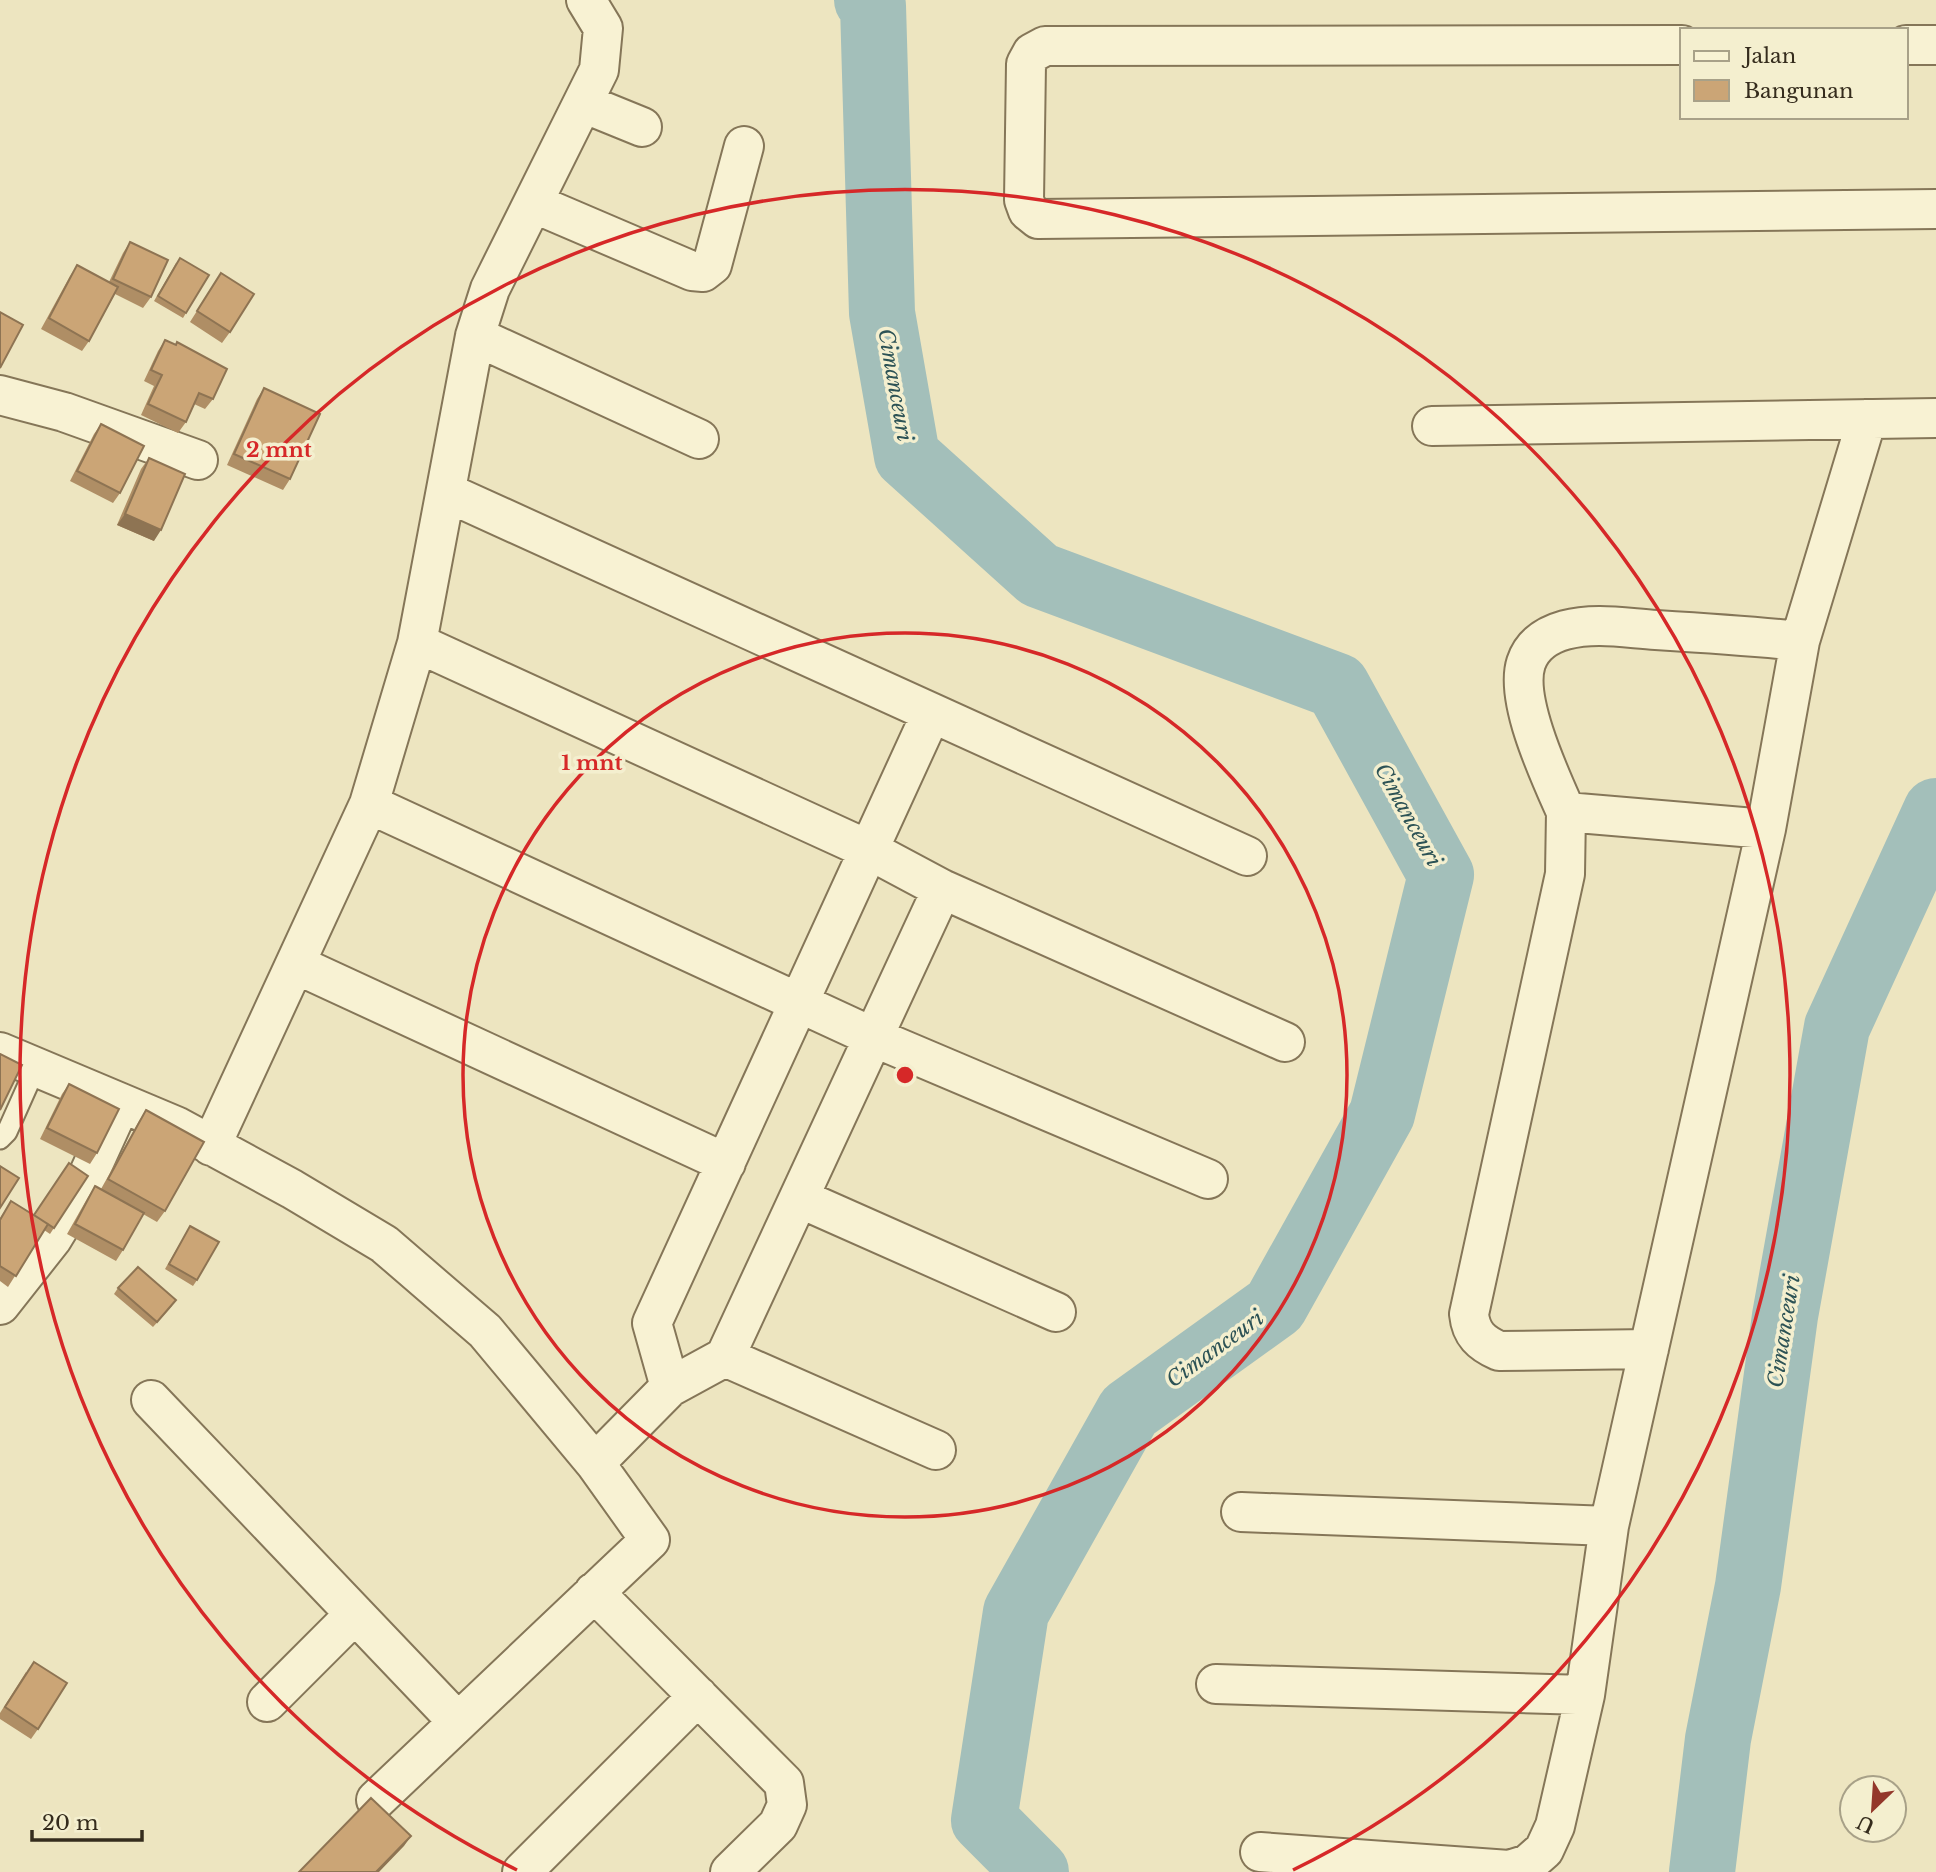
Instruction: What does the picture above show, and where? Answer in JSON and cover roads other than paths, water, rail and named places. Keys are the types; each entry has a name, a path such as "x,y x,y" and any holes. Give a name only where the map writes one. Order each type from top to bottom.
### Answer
{"street":[{"path":"211,1146 369,804 417,643 475,336 490,289 599,70 603,28 586,0"},
{"path":"1680,45 1045,46 1032,53 1026,64 1024,200 1028,211 1038,219 1936,209"},
{"path":"1908,45 1936,45"},
{"path":"583,103 642,127"},
{"path":"533,203 692,271 703,272 712,265 744,146"},
{"path":"475,336 699,439"},
{"path":"0,395 64,412 198,460"},
{"path":"1432,426 1936,418"},
{"path":"1259,1853 1508,1870 1528,1864 1544,1850 1555,1826 1585,1695 1609,1526 1766,829 1800,641 1867,419"},
{"path":"446,492 1247,856"},
{"path":"1649,1349 1499,1351 1485,1345 1470,1325 1472,1301 1565,874 1566,812 1539,750 1528,704 1525,666 1534,648 1549,636 1567,629 1605,625 1800,641"},
{"path":"417,643 869,850 942,889 1285,1042"},
{"path":"670,1387 652,1323 931,714"},
{"path":"369,804 799,1004 1208,1179"},
{"path":"1566,812 1766,829"},
{"path":"595,1463 670,1387 725,1357 942,889"},
{"path":"295,964 726,1163"},
{"path":"0,1052 121,1103 211,1146 384,1244 427,1278 485,1331 595,1463 650,1540 376,1800"},
{"path":"0,1305 59,1227 105,1142 121,1103"},
{"path":"799,1198 1056,1312"},
{"path":"725,1357 936,1450"},
{"path":"151,1400 458,1722"},
{"path":"1241,1512 1609,1526"},
{"path":"594,1592 784,1783 788,1805 778,1825 730,1872"},
{"path":"267,1702 355,1614"},
{"path":"1216,1684 1585,1695"},
{"path":"522,1872 698,1696"}],"lane":[{"path":"0,1139 7,1132 36,1067"}],"waterway":[{"name":"Cimanceuri","path":"867,0 873,6 882,313 907,456 1039,575 1337,686 1441,875 1382,1114 1275,1306 1129,1411 1016,1612 984,1820 1036,1872"},
{"name":"Cimanceuri","path":"1702,1872 1718,1739 1748,1586 1785,1316 1837,1027 1936,811"}]}
